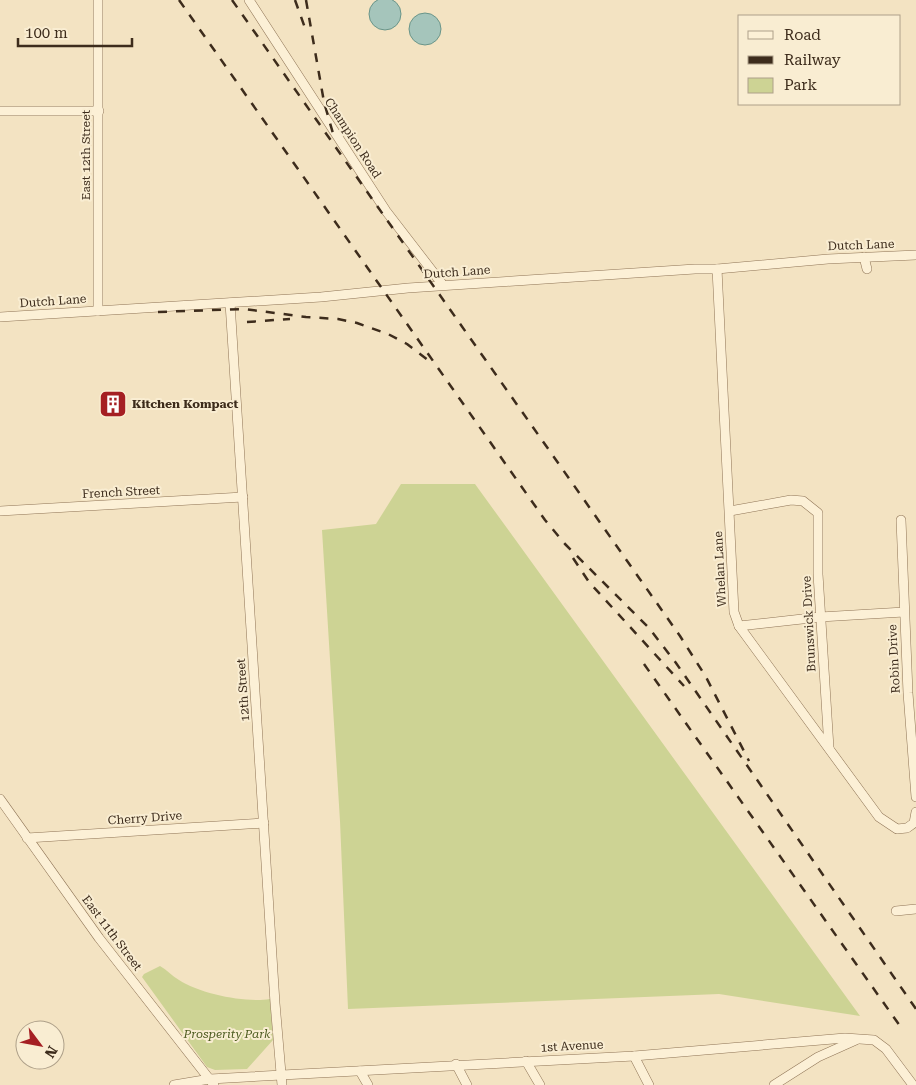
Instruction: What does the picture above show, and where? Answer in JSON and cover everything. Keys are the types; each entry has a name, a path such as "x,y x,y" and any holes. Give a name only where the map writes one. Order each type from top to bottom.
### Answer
{"street":[{"name":"East 12th Street","path":"98,0 98,311"},
{"name":"Champion Road","path":"249,0 386,211 443,286"},
{"path":"0,111 99,111"},
{"name":"Dutch Lane","path":"0,317 321,298 443,286 695,269 717,270 864,257 916,255"},
{"path":"864,257 867,269"},
{"name":"Whelan Lane","path":"717,270 734,612 738,626 879,817 898,829 910,827 914,823 916,812"},
{"name":"12th Street","path":"230,303 282,1085"},
{"name":"French Street","path":"0,511 243,497"},
{"name":"Brunswick Drive","path":"730,511 791,500 806,503 815,510 819,517 818,574 829,749"},
{"name":"Robin Drive","path":"901,520 904,612 916,797"},
{"path":"738,626 820,617 904,612"},
{"name":"East 11th Street","path":"0,799 99,938 212,1082"},
{"name":"Cherry Drive","path":"27,838 264,823"},
{"path":"896,911 916,910"},
{"name":"1st Avenue","path":"174,1085 280,1075 456,1064 634,1056 845,1038 874,1040 886,1048 913,1085"},
{"path":"774,1085 818,1057 858,1039"},
{"path":"634,1056 649,1085"},
{"path":"526,1061 540,1085"},
{"path":"456,1064 467,1085"},
{"path":"360,1070 368,1085"}],"green space":[{"path":"401,484 475,484 860,1016 719,994 348,1009 340,821 322,530 376,524"},
{"name":"Prosperity Park","path":"160,966 188,985 211,993 248,1000 270,999 273,1040 247,1069 215,1070 207,1067 142,977 144,974"}],"water":[{"path":"382,-1 391,0 399,8 401,14 396,25 385,30 374,25 369,14 374,3"},
{"path":"425,13 431,14 436,18 440,23 440,35 436,40 431,44 425,45 419,44 414,40 410,35 409,29 410,23 414,18 419,14"}],"railway":[{"path":"179,0 545,520 565,544 649,628 676,663 916,1009"},
{"path":"232,0 680,636 706,677 749,761"},
{"path":"295,0 305,28"},
{"path":"306,0 324,102 334,137"},
{"path":"158,312 244,309 338,319 357,323 388,334 407,344 428,360"},
{"path":"247,322 290,319"},
{"path":"573,558 589,582 684,686"},
{"path":"644,664 900,1026"}],"place":[{"name":"Kitchen Kompact","path":"113,404"}]}
